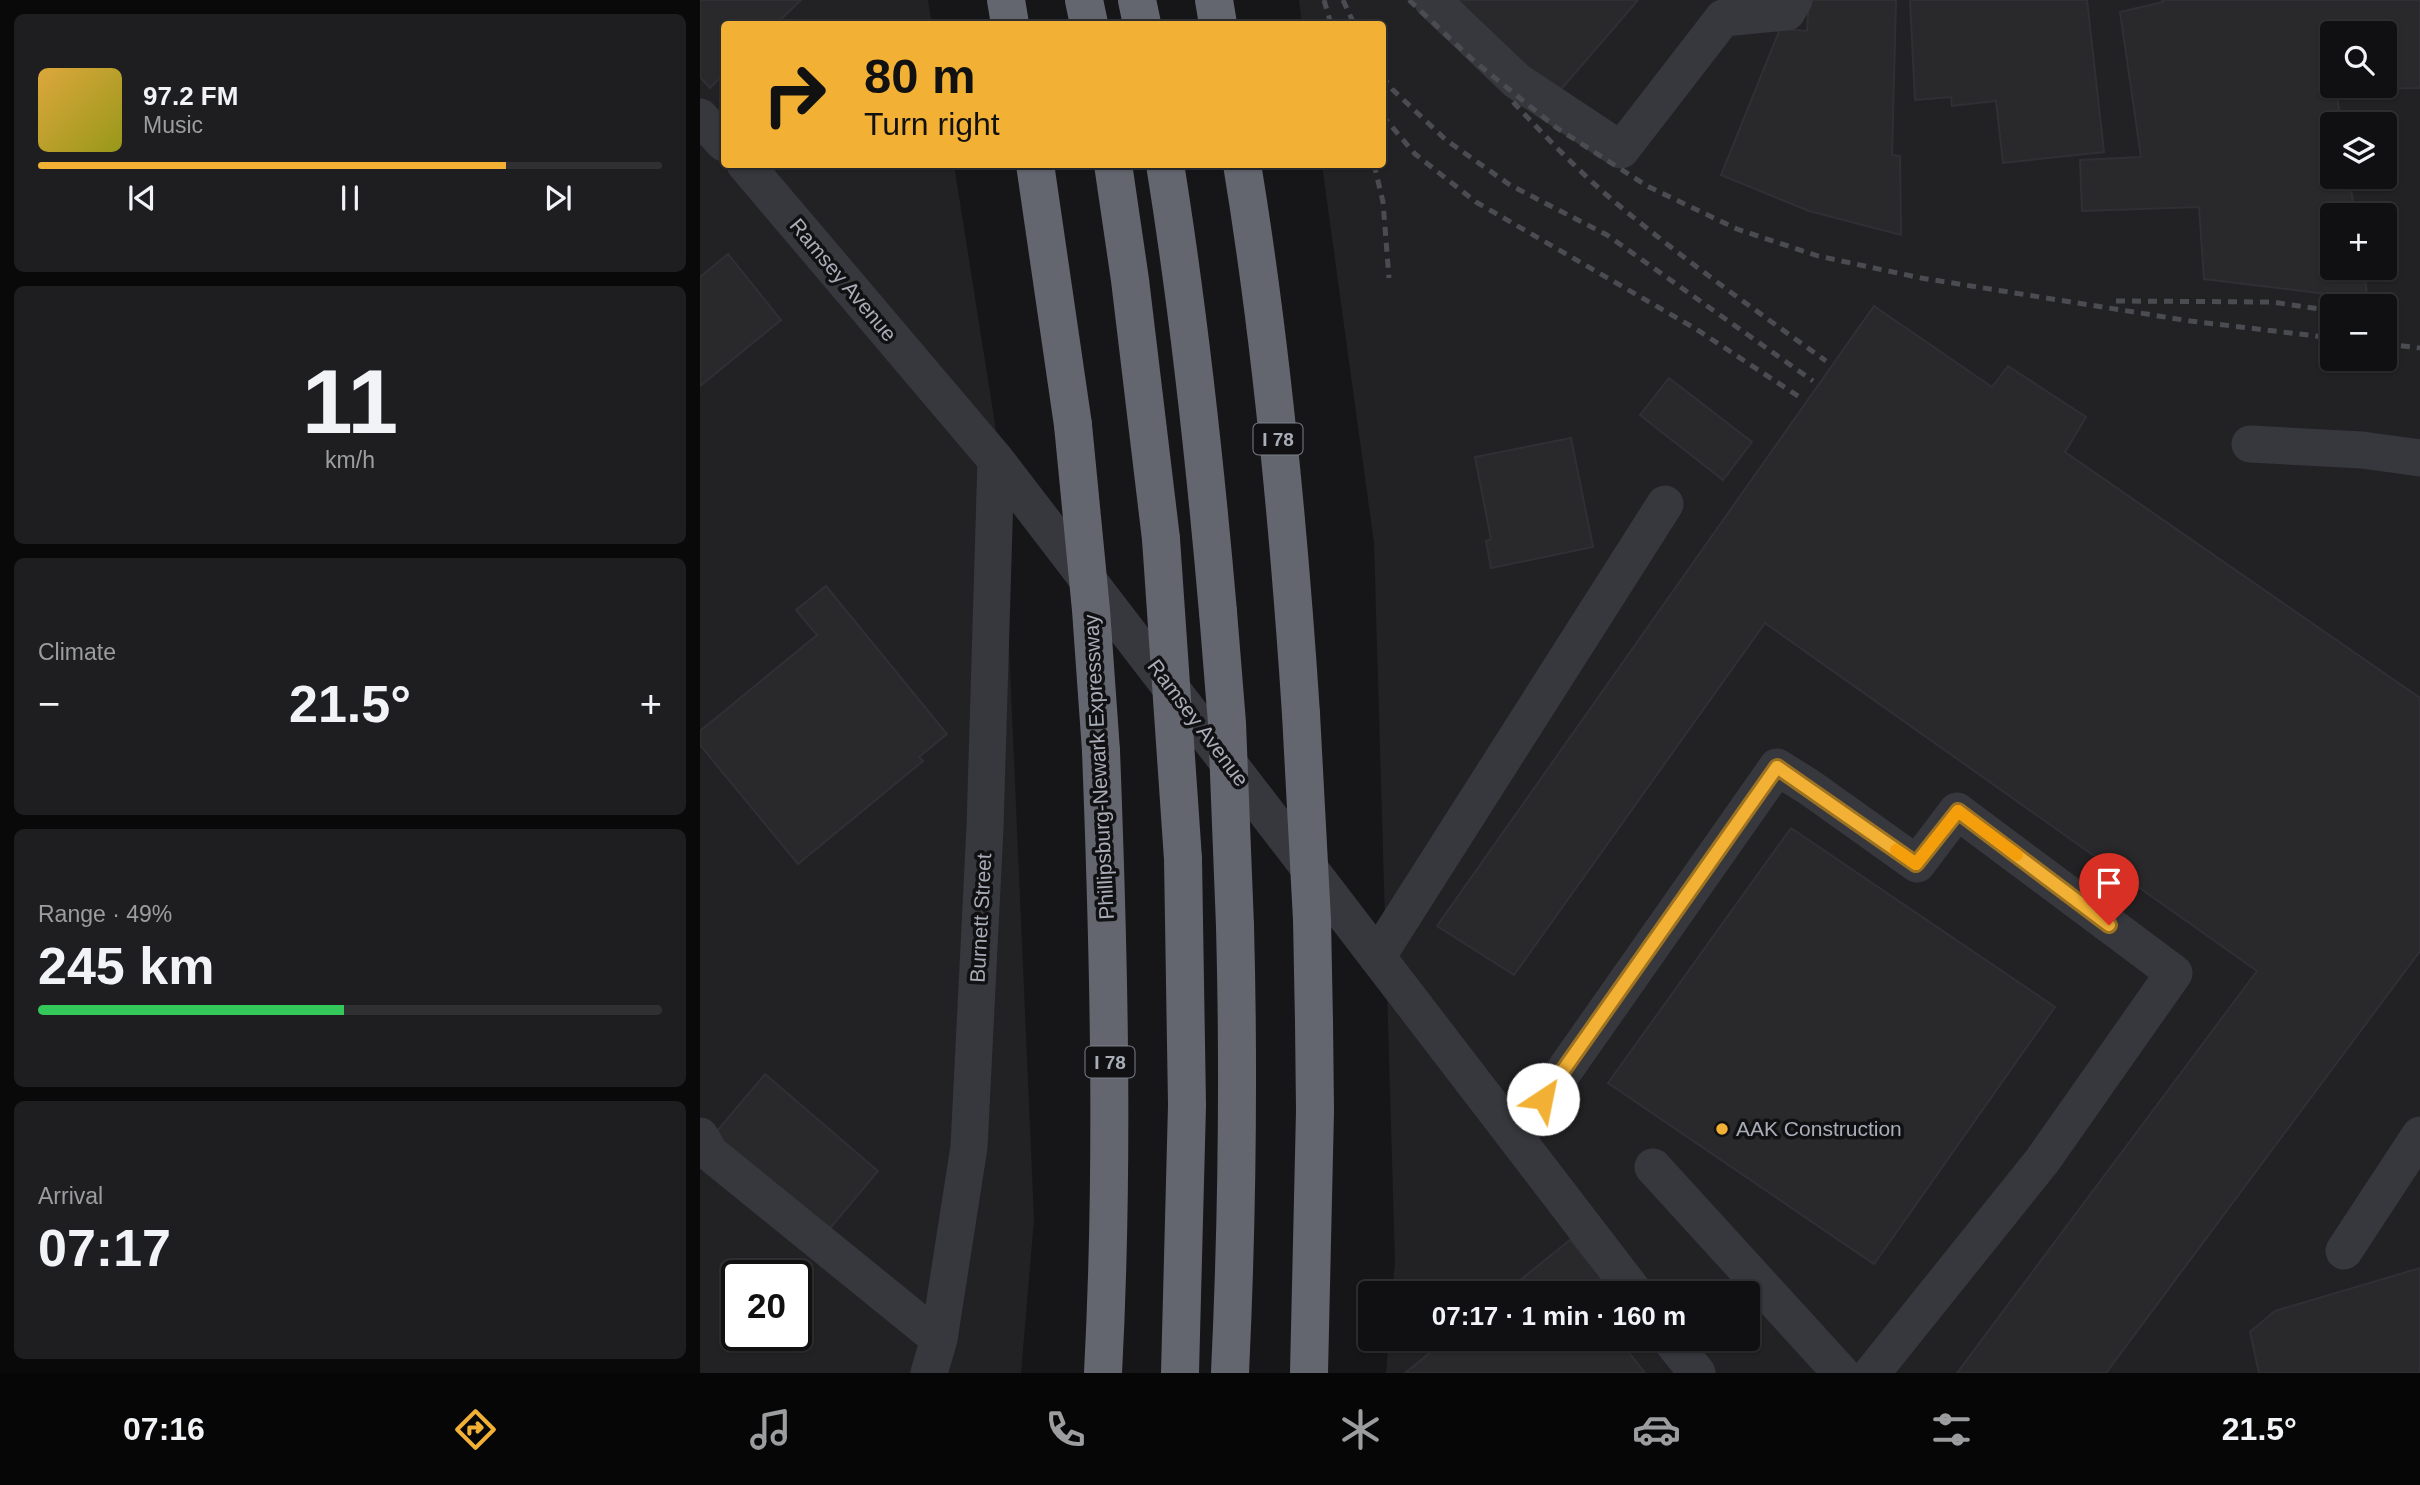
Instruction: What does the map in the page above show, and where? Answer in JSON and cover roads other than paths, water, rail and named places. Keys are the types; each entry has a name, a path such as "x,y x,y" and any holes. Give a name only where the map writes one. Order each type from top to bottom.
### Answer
{"highway":[{"path":"1006,0 1010,21"},
{"path":"1084,0 1088,21"},
{"path":"1137,0 1141,21"},
{"path":"1214,0 1218,21"},
{"name":"Phillipsburg-Newark Expressway","path":"1036,168 1073,425 1091,610 1101,751 1110,1075 1110,1203 1103,1373"},
{"path":"1114,168 1161,539 1183,859 1187,1105 1180,1373"},
{"path":"1166,168 1194,370 1218,612 1227,736 1235,926 1237,1157 1230,1373"},
{"name":"I 78","path":"1243,168 1281,469 1301,714 1312,920 1315,1111 1308,1373"}],"street":[{"path":"1432,0 1517,80 1621,150 1723,18 1787,12 1794,0"},
{"path":"700,117 721,140"},
{"name":"Ramsey Avenue","path":"747,168 996,460 1627,1281"},
{"path":"2250,444 2361,450 2420,458"},
{"name":"Burnett Street","path":"929,1373 939,1339 969,1147 985,827 996,460"},
{"path":"1377,957 1665,504"},
{"path":"1517,1138 1777,767 1916,864 1958,811 2174,973 2042,1161 1872,1373"},
{"path":"2344,1251 2420,1135"},
{"path":"700,1136 710,1153 939,1339"},
{"path":"1654,1167 1841,1373"},
{"path":"1680,1351 1697,1373"}],"railway":[{"path":"1324,0 1330,21"},
{"path":"1343,0 1353,21"},
{"path":"1409,0 1474,61 1557,128 1647,186 1737,229 1818,256 1921,278 2190,321 2320,336"},
{"path":"1386,81 1446,140 1510,185 1607,235 1813,381"},
{"path":"1513,102 1576,167 1641,224 1826,361"},
{"path":"1386,120 1415,154 1476,202 1696,329 1804,400"},
{"path":"1375,168 1383,202 1389,278"},
{"path":"2116,301 2272,302 2320,309"},
{"path":"2397,345 2420,348"}],"place":[{"name":"AAK Construction","path":"1722,1129"}]}
